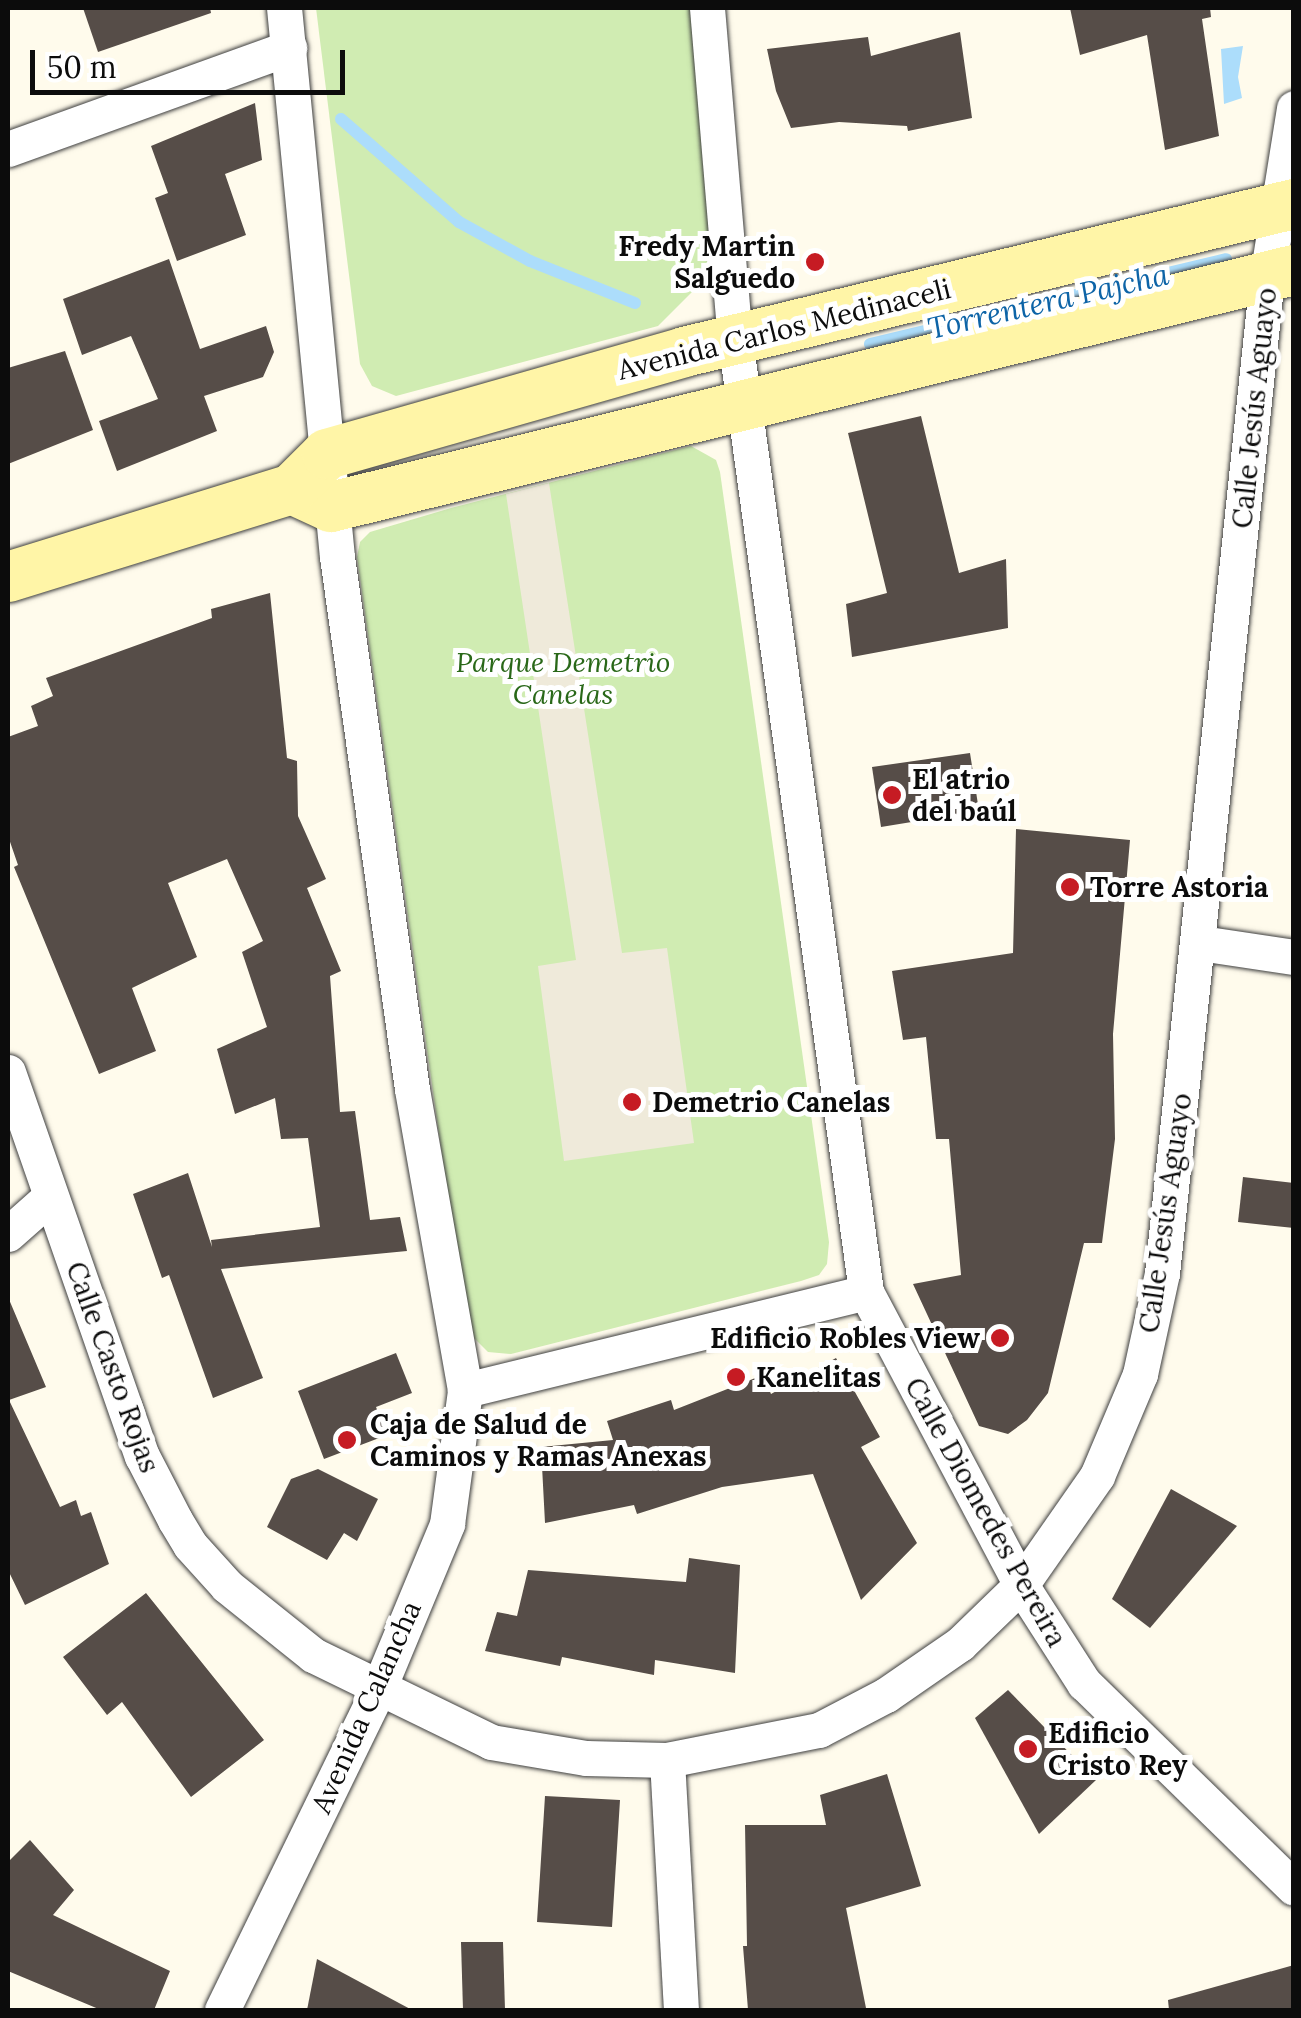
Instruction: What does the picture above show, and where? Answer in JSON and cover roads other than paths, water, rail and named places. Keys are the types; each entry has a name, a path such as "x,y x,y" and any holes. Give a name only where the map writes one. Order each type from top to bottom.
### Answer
{"main road":[{"name":"Avenida Carlos Medinaceli","path":"327,454 735,339 1285,207"},
{"path":"8,577 311,498 744,404 1280,274"},
{"path":"311,498 327,454"}],"street":[{"path":"284,8 327,454"},
{"path":"311,498 465,1390 866,1292 735,339 707,8"},
{"path":"8,148 289,48"},
{"name":"Calle Jesús Aguayo","path":"378,1690 491,1742 586,1758 667,1760 819,1730 886,1695 960,1644 1021,1585 1097,1476 1140,1374 1162,1274 1280,274 1294,108"},
{"path":"1200,943 1294,957"},
{"name":"Calle Casto Rojas","path":"8,1072 142,1456 190,1545 227,1586 313,1654 378,1690"},
{"path":"8,1234 51,1196"},
{"name":"Calle Diomedes Pereira","path":"866,1292 1021,1585 1084,1684 1294,1888"},
{"name":"Avenida Calancha","path":"222,2010 378,1690 447,1524 465,1390"},
{"path":"667,1760 682,2010"}],"water":[{"path":"1243,46 1238,77 1242,98 1224,104 1221,49"}],"waterway":[{"name":"Torrentera Pajcha","path":"341,119 459,222 530,261 635,303"},
{"name":"Torrentera Pajcha","path":"870,344 1226,259"}],"place":[{"name":"Fredy Martin Salguedo","path":"815,262"},
{"name":"El atrio del baúl","path":"892,795"},
{"name":"Torre Astoria","path":"1070,887"},
{"name":"Demetrio Canelas","path":"632,1102"},
{"name":"Edificio Robles View","path":"1000,1338"},
{"name":"Kanelitas","path":"736,1377"},
{"name":"Caja de Salud de Caminos y Ramas Anexas","path":"347,1440"},
{"name":"Edificio Cristo Rey","path":"1028,1749"}],"park label":[{"name":"Parque Demetrio Canelas","path":"563,678"}]}
